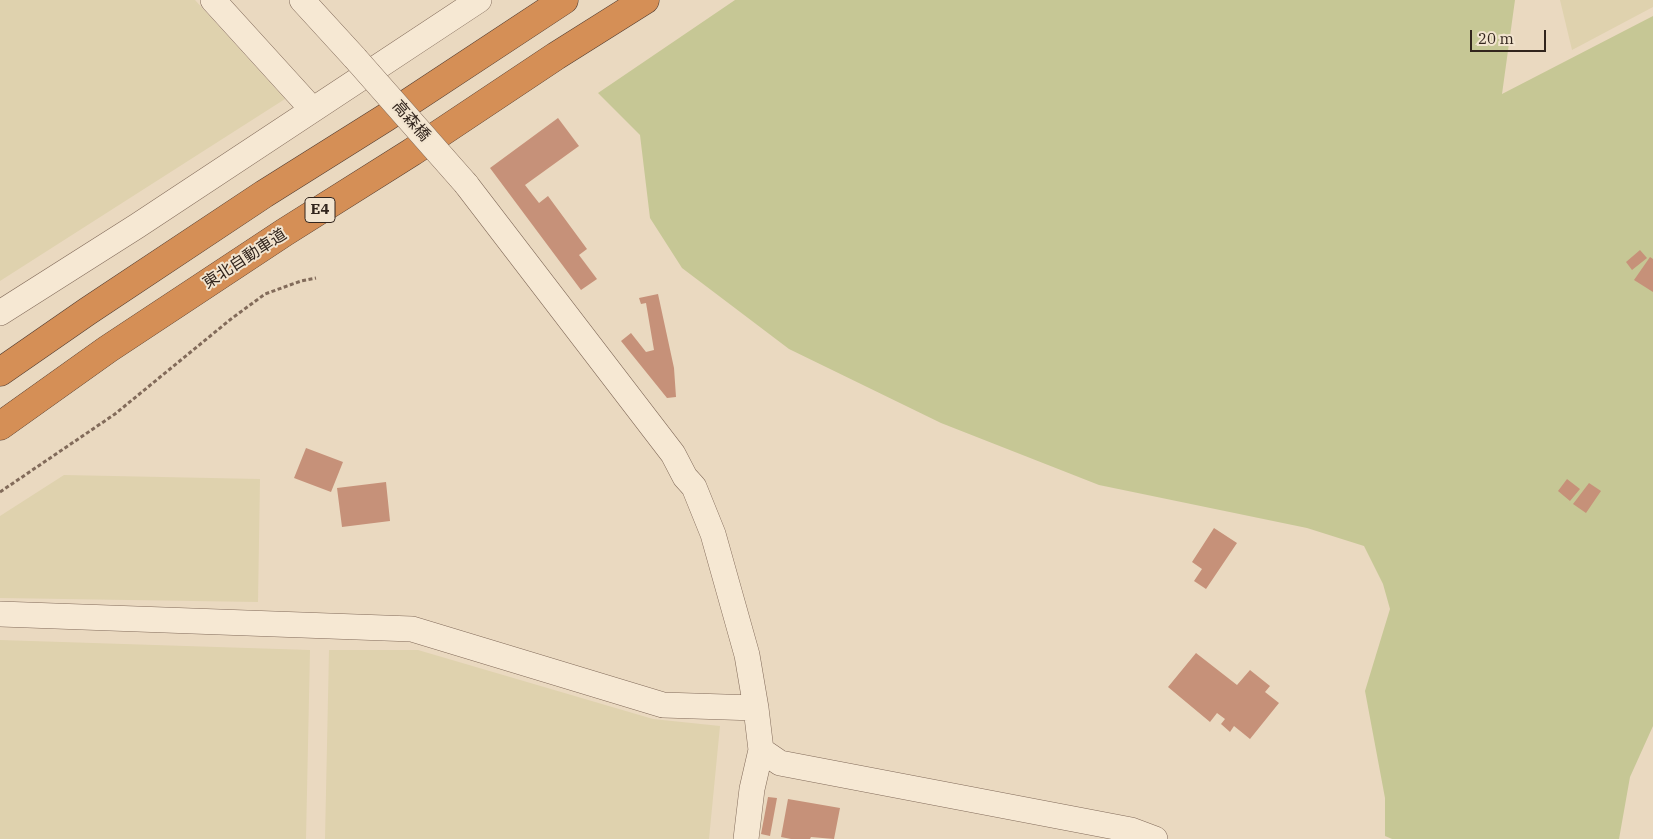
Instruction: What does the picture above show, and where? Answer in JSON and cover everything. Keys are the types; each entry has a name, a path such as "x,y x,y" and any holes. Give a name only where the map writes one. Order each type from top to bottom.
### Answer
{"highway":[{"path":"0,372 248,205 564,0"},
{"name":"東北自動車道","path":"0,426 108,349 277,237 412,152 556,56 645,0"}],"street":[{"path":"213,0 312,109"},
{"name":"高森橋","path":"302,0 466,184 673,454 685,478 694,487 713,534 747,655 756,708 761,750 752,789 746,839"},
{"path":"0,314 137,226 479,0"},
{"path":"0,614 412,629 663,705 756,708"},
{"path":"761,750 780,763 1097,831 1131,830 1155,839"}],"path":[{"path":"0,492 114,414 264,294 301,281 316,278"}],"shaded area":[{"path":"0,0 195,0 285,99 0,281"},
{"path":"1560,0 1653,0 1653,7 1572,50"},
{"path":"64,475 260,479 258,602 0,598 0,516"},
{"path":"0,640 310,650 306,839 0,839"},
{"path":"329,650 418,650 653,719 720,726 709,839 325,839"}],"green space":[{"path":"735,0 1515,0 1502,94 1653,16 1653,726 1630,777 1619,839 1392,839 1385,836 1385,798 1365,691 1390,609 1383,584 1364,546 1307,528 1099,485 941,423 789,349 682,268 650,218 640,135 598,93"}],"building":[{"path":"558,118 579,146 525,185 539,203 548,196 587,249 579,255 597,279 581,290 490,168"},
{"path":"1640,250 1647,258 1632,270 1626,262"},
{"path":"1650,257 1653,259 1653,292 1634,280"},
{"path":"658,294 674,368 676,397 667,398 621,341 631,333 646,352 654,350 646,303 641,304 639,298"},
{"path":"306,448 343,462 331,492 294,478"},
{"path":"1567,479 1580,489 1570,501 1558,491"},
{"path":"386,482 390,521 342,527 337,488"},
{"path":"1589,483 1601,491 1586,513 1573,504"},
{"path":"1214,528 1237,543 1206,589 1194,581 1202,569 1192,562"},
{"path":"1196,653 1237,685 1250,670 1270,686 1265,692 1279,703 1250,739 1234,726 1230,732 1221,724 1225,719 1217,713 1210,722 1168,687"},
{"path":"768,797 777,798 770,836 761,834"},
{"path":"788,799 840,808 834,839 811,837 810,839 791,839 781,837"}]}
